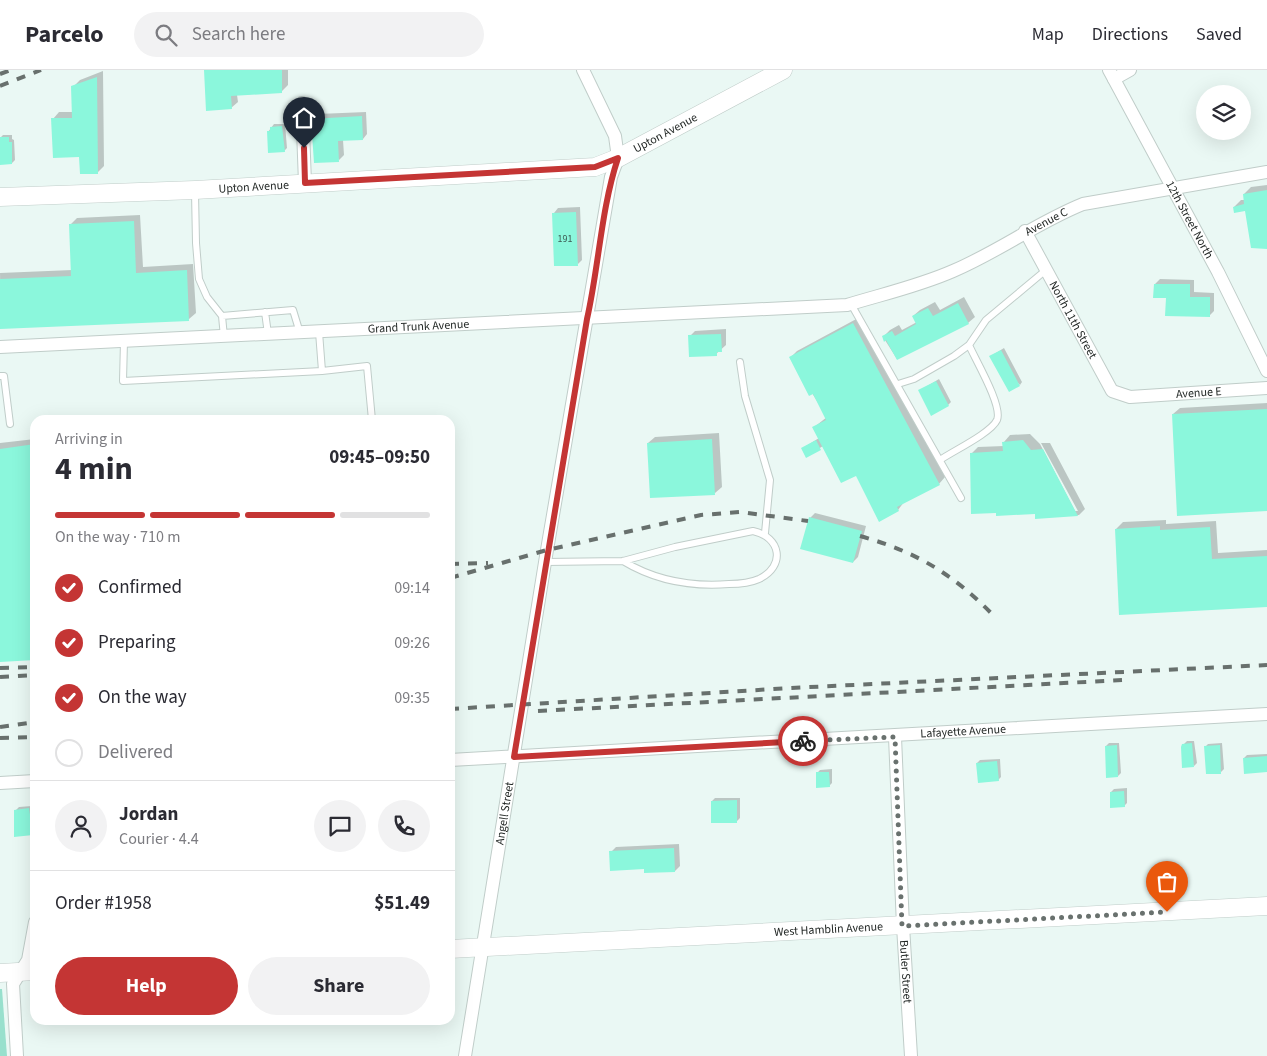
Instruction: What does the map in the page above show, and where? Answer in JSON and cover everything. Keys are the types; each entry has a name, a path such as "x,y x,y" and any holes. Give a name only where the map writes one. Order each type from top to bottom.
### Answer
{"street":[{"path":"583,70 611,128 618,158"},
{"name":"Upton Avenue","path":"0,197 196,190 595,167 618,158 783,70"},
{"path":"1112,74 1130,70"},
{"name":"12th Street North","path":"1112,74 1218,272 1267,371"},
{"path":"302,103 305,183"},
{"name":"Angell Street","path":"465,1056 545,562 612,177 618,158"},
{"name":"Avenue C","path":"836,306 851,304 940,276 1025,231 1082,204 1267,172"},
{"name":"North 11th Street","path":"1025,231 1106,383 1112,391 1130,397"},
{"name":"Grand Trunk Avenue","path":"0,347 836,306"},
{"name":"Avenue E","path":"1130,397 1267,388"},
{"name":"Lafayette Avenue","path":"455,760 895,737 1267,714"},
{"name":"Butler Street","path":"895,737 902,926 911,1056"},
{"path":"0,783 30,781"},
{"name":"West Hamblin Avenue","path":"455,949 1267,906"},
{"path":"29,972 28,960 30,949"},
{"path":"0,973 29,972"},
{"path":"17,1056 13,984 29,972"}],"lane":[{"path":"196,190 196,243 199,279 207,297 222,316 224,337"},
{"path":"898,384 914,379 969,345 986,320 1046,270"},
{"path":"851,304 961,498"},
{"path":"222,316 293,310 300,333"},
{"path":"265,312 268,334"},
{"path":"319,332 322,371"},
{"path":"124,342 122,381 322,371 367,366 372,415"},
{"path":"940,460 988,430 997,420 998,408 969,345"},
{"path":"740,362 745,396 770,480 765,533"},
{"path":"0,376 4,376 10,424"},
{"path":"545,562 623,561 740,532 753,531 765,533 773,540 777,551 776,562 770,571 759,579 742,584 688,584 640,571 623,561"}],"green space":[{"path":"0,989 2,989 7,1056 0,1056"}],"building":[{"path":"204,70 282,70 282,93 231,96 232,109 206,111"},
{"path":"97,77 98,174 80,174 79,157 53,158 51,118 72,118 71,86"},
{"path":"362,116 363,140 338,141 339,162 314,163 311,119"},
{"path":"282,126 285,152 268,153 267,131 270,131 270,127"},
{"path":"0,137 9,137 9,142 12,142 12,164 0,165"},
{"path":"1267,190 1267,249 1251,248 1245,211 1234,213 1233,207 1244,204 1243,194"},
{"path":"576,212 578,266 554,266 552,213"},
{"path":"134,221 136,273 187,270 189,321 0,329 0,279 71,276 69,224"},
{"path":"1154,284 1190,284 1190,297 1210,297 1210,317 1165,316 1166,298 1153,298"},
{"path":"958,303 969,324 897,360 886,340 884,342 882,336 892,331 895,336 916,324 912,316 928,308 933,316"},
{"path":"853,323 940,485 897,507 899,511 879,522 856,476 841,483 812,427 826,420 813,394 809,396 789,357"},
{"path":"721,334 722,352 717,352 717,356 689,357 688,335"},
{"path":"1001,350 1020,386 1009,392 989,356"},
{"path":"936,381 949,406 931,416 918,390"},
{"path":"1267,409 1267,511 1177,516 1172,414"},
{"path":"712,439 715,495 650,498 647,443"},
{"path":"816,440 821,450 806,458 801,448"},
{"path":"1023,440 1031,450 1043,449 1078,516 1035,519 1035,514 996,516 996,513 971,514 970,453 1003,451 1002,442"},
{"path":"30,445 30,660 0,662 0,449"},
{"path":"809,517 862,531 853,563 800,549"},
{"path":"1160,526 1160,530 1210,527 1212,559 1267,556 1267,607 1119,615 1115,529"},
{"path":"1192,743 1194,767 1182,768 1182,744"},
{"path":"1117,745 1118,777 1106,778 1105,746"},
{"path":"1220,745 1221,774 1206,774 1204,746"},
{"path":"1267,756 1267,772 1244,774 1243,758"},
{"path":"997,761 999,781 978,783 976,763"},
{"path":"816,772 829,772 830,787 816,788"},
{"path":"1124,791 1125,807 1110,808 1110,792"},
{"path":"737,800 737,823 711,823 711,801"},
{"path":"29,808 30,835 14,837 14,810"},
{"path":"674,848 675,872 644,873 644,869 610,871 609,851"}],"railway":[{"path":"0,74 11,70"},
{"path":"0,86 41,70"},
{"path":"455,577 547,550 701,515 740,512 808,521"},
{"path":"860,536 899,549 933,566 964,588 994,616"},
{"path":"455,564 488,563"},
{"path":"455,709 790,688 1267,665"},
{"path":"0,668 30,667"},
{"path":"0,677 30,675"},
{"path":"538,711 1122,680"},
{"path":"0,727 30,723"},
{"path":"0,738 30,737"}],"way so far":[{"path":"803,741 895,737 902,926 1167,912"}],"route":[{"path":"304,148 305,183 531,169 595,167 618,158 612,177 587,319 514,757 803,741"}]}
